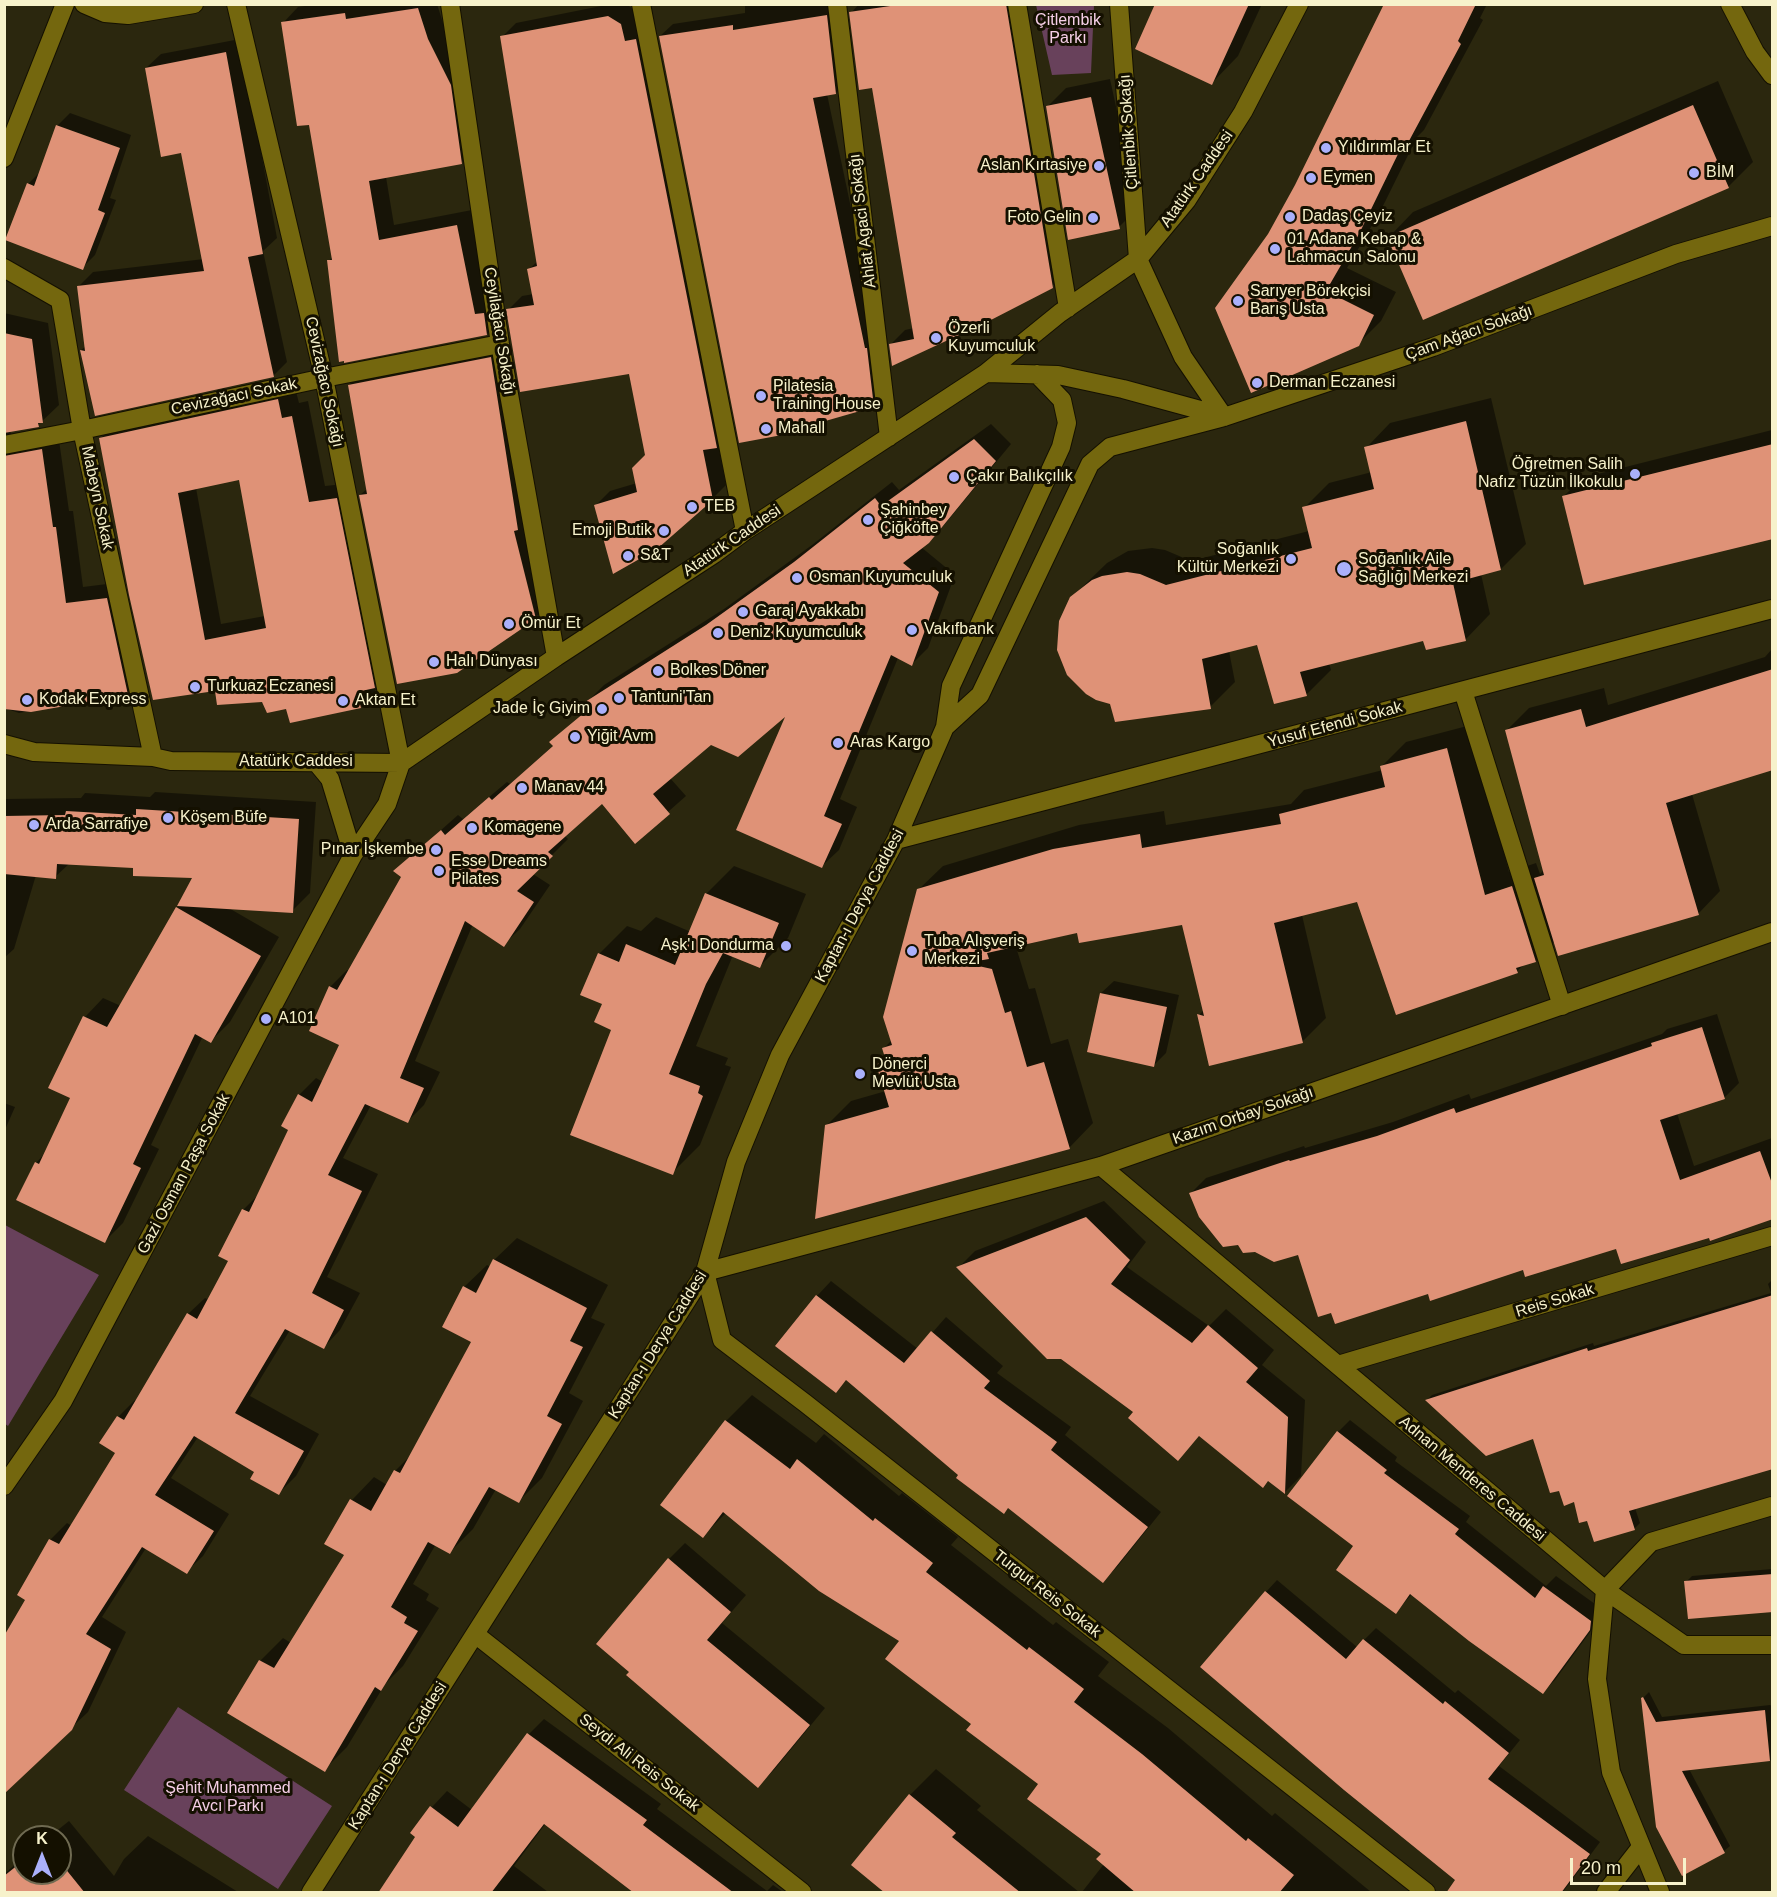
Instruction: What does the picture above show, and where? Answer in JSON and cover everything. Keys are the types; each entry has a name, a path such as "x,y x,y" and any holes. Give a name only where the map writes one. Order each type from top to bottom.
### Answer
{"street":[{"path":"4,158 65,4"},
{"path":"84,4 105,13 128,15 194,4"},
{"name":"Cevizağacı Sokağı","path":"236,4 324,378 401,763"},
{"name":"Ceyilağacı Sokağı","path":"450,4 500,344 556,657"},
{"path":"641,4 745,531"},
{"name":"Ahlat Agaci Sokağı","path":"837,4 889,437"},
{"path":"1017,4 1068,308"},
{"name":"Çitlenbik Sokağı","path":"1119,4 1138,260"},
{"name":"Atatürk Caddesi","path":"4,744 34,752 153,758 171,761 401,763 745,531 986,373 1068,308 1138,260 1187,200 1243,112 1299,4"},
{"path":"1730,4 1755,52 1773,75"},
{"name":"Çam Ağacı Sokağı","path":"1224,417 1433,347 1676,254 1773,225"},
{"path":"1138,260 1183,357 1224,417"},
{"name":"Mabeyn Sokak","path":"4,268 60,300 82,430 153,758"},
{"name":"Cevizağacı Sokak","path":"4,445 324,378 500,344"},
{"path":"986,373 1058,375 1123,389 1224,417"},
{"name":"Kaptan-ı Derya Caddesi","path":"311,1893 705,1272 736,1162 780,1055 896,840 945,727 951,686 1061,447 1067,423 1062,400 1037,374"},
{"name":"Kaptan-ı Derya Caddesi","path":"945,727 980,695 1090,464 1110,447 1224,417"},
{"name":"Yusuf Efendi Sokak","path":"896,840 1773,609"},
{"path":"1463,691 1562,1006"},
{"path":"316,762 330,779 353,855"},
{"name":"Gazi Osman Paşa Sokak","path":"4,1486 63,1401 353,855 387,804 401,763"},
{"name":"Kazım Orbay Sokağı","path":"705,1272 1101,1166 1773,932"},
{"name":"Adnan Menderes Caddesi","path":"1101,1166 1605,1590 1684,1645 1773,1645"},
{"name":"Reis Sokak","path":"1338,1365 1773,1236"},
{"name":"Turgut Reis Sokak","path":"705,1272 722,1340 1426,1893"},
{"path":"1660,1893 1611,1772 1598,1679 1605,1590 1651,1542 1773,1506"},
{"name":"Seydi Ali Reis Sokak","path":"475,1634 802,1893"},
{"path":"1606,1893 1641,1847"}],"green space":[{"name":"Çitlembik Parkı","path":"1036,5 1094,5 1091,73 1052,75"},
{"path":"5,1225 99,1275 8,1426 4,1423"},
{"name":"Şehit Muhammed Avcı Parkı","path":"178,1707 332,1806 278,1889 124,1790"}],"building":[{"path":"904,4 1006,4 1053,288 987,322 892,366 889,344 914,339 872,88 859,90 849,12"},
{"path":"1155,4 1249,4 1212,85 1135,49"},
{"path":"1384,4 1476,4 1458,41 1461,44 1402,154 1399,152 1359,234 1326,291 1374,315 1359,346 1251,393 1215,308 1268,234 1295,185"},
{"path":"418,8 428,39 451,85 462,164 369,181 379,240 457,225 475,314 484,313 487,335 344,363 344,361 339,362 327,260 332,260 309,125 297,126 281,22 345,13 346,19"},
{"path":"827,15 836,94 813,98 865,348 867,348 874,407 808,426 809,430 739,443 659,36 733,25 733,30"},
{"path":"608,16 621,24 625,41 636,39 717,448 703,450 713,500 657,549 613,574 594,505 637,492 632,468 645,455 629,374 520,392 506,309 534,305 527,269 537,266 500,36"},
{"path":"226,52 263,254 248,257 274,377 95,416 80,350 85,351 77,286 204,271 181,153 161,157 145,68"},
{"path":"1091,97 1120,229 1068,240 1046,106"},
{"path":"1693,105 1729,188 1423,320 1387,237"},
{"path":"56,125 120,148 98,210 105,213 83,270 5,240 27,183 34,186"},
{"path":"4,333 32,339 43,423 38,423 39,427 4,433"},
{"path":"491,357 518,530 514,531 536,619 457,673 397,684 359,495 367,494 348,385"},
{"path":"278,399 282,418 292,416 309,502 337,498 375,688 357,692 361,708 290,723 286,709 267,713 262,702 217,705 215,691 153,700 129,595 99,438","holes":["239,480 266,628 205,640 178,493"]},
{"path":"1466,421 1501,570 1453,583 1466,641 1426,650 1423,641 1300,672 1307,696 1274,704 1257,645 1202,659 1211,709 1115,722 1110,704 1086,694 1067,675 1057,650 1059,621 1070,597 1092,580 1127,572 1140,574 1166,585 1312,548 1302,507 1374,489 1364,447"},
{"path":"974,439 996,461 929,543 903,563 939,592 912,666 891,655 824,816 842,824 822,868 736,830 785,717 738,757 711,745 653,794 670,814 635,844 602,804 548,852 553,856 517,891 534,902 504,947 465,921 400,1078 424,1088 408,1123 365,1104 328,1175 362,1191 312,1293 344,1310 324,1349 285,1329 235,1413 304,1451 279,1495 250,1479 254,1472 194,1436 155,1495 214,1531 187,1574 142,1547 86,1634 111,1649 72,1730 4,1794 4,1636 25,1600 17,1595 49,1539 59,1544 115,1453 99,1443 117,1416 124,1420 187,1313 197,1319 228,1261 218,1256 242,1209 249,1212 288,1130 281,1126 298,1094 312,1102 339,1045 309,1031 329,986 337,990 401,877 393,871 441,830 445,835 489,797 492,800 553,746 549,742 590,708 585,702 706,625 794,562 875,498 881,506"},
{"path":"1773,444 1773,539 1584,585 1562,496"},
{"path":"42,449 53,527 56,527 66,603 107,598 128,695 31,712 4,709 4,456"},
{"path":"1773,669 1773,770 1666,803 1699,915 1558,956 1534,878 1544,875 1505,730 1581,709 1586,727"},
{"path":"1447,748 1485,895 1512,886 1536,962 1516,968 1518,973 1396,1015 1357,902 1274,923 1303,1043 1209,1066 1197,1014 1204,1016 1182,925 1079,943 1077,933 987,953 989,959 965,963 992,969 1005,1013 1011,1011 1027,1067 1044,1062 1070,1149 815,1219 825,1125 889,1107 876,1064 886,1061 882,1048 892,1045 883,1017 917,889 1053,849 1140,834 1142,848 1281,824 1279,814 1385,787 1380,766"},
{"path":"136,809 299,819 293,913 177,906 192,878 133,876 133,868 57,864 56,879 4,874 4,816 65,815 66,811 136,815"},
{"path":"705,893 779,923 760,968 723,953 706,984 669,1074 700,1086 698,1093 703,1096 673,1175 570,1135 611,1030 594,1022 602,1004 580,995 598,953 619,962 626,944 675,965"},
{"path":"176,907 261,956 211,1043 195,1034 133,1164 141,1168 105,1243 16,1200 35,1162 39,1164 70,1098 48,1088 83,1016 107,1027"},
{"path":"1100,993 1167,1007 1154,1067 1087,1052"},
{"path":"1702,1027 1725,1099 1660,1120 1680,1180 1760,1151 1773,1186 1773,1219 1710,1241 1709,1238 1621,1264 1616,1249 1525,1277 1523,1270 1430,1301 1428,1294 1335,1324 1331,1313 1318,1317 1298,1255 1274,1262 1255,1252 1243,1253 1238,1245 1223,1247 1199,1217 1189,1193 1289,1160 1377,1136 1454,1108 1456,1113"},
{"path":"1086,1217 1130,1260 1111,1284 1192,1343 1208,1325 1258,1368 1246,1382 1288,1417 1285,1494 1268,1481 1263,1488 1199,1436 1178,1461 1128,1418 1133,1412 1061,1359 1047,1359 956,1267"},
{"path":"493,1259 587,1308 570,1341 583,1347 547,1416 562,1424 519,1503 489,1487 450,1554 428,1542 391,1607 407,1617 404,1623 418,1631 381,1691 375,1687 325,1772 227,1713 259,1660 274,1668 344,1555 324,1544 350,1499 371,1511 394,1470 400,1473 471,1342 442,1327 463,1286 476,1293"},
{"path":"816,1295 904,1363 931,1331 990,1381 984,1388 1057,1442 1051,1450 1148,1527 1103,1583 1008,1508 1004,1514 956,1478 958,1475 846,1380 836,1393 775,1346"},
{"path":"1773,1295 1773,1469 1629,1511 1635,1530 1594,1542 1587,1521 1579,1523 1574,1502 1564,1506 1559,1491 1550,1493 1533,1439 1486,1456 1425,1400 1587,1348 1588,1351"},
{"path":"725,1420 790,1469 797,1459 873,1521 875,1518 933,1563 926,1572 1027,1650 1029,1647 1084,1689 1074,1702 1142,1754 1246,1841 1248,1838 1294,1875 1279,1893 1136,1893 1096,1859 1101,1854 1027,1799 1038,1784 966,1730 971,1724 885,1659 899,1641 819,1591 723,1512 703,1538 660,1505"},
{"path":"1337,1431 1387,1470 1384,1473 1459,1529 1455,1534 1535,1598 1543,1586 1591,1621 1590,1630 1543,1694 1469,1641 1410,1594 1396,1614 1336,1570 1353,1546 1287,1496"},
{"path":"668,1558 731,1612 707,1640 810,1725 758,1788 626,1675 629,1672 596,1644"},
{"path":"1773,1574 1773,1612 1688,1619 1684,1581"},
{"path":"1265,1591 1346,1659 1363,1639 1443,1704 1445,1701 1509,1753 1488,1779 1590,1854 1561,1893 1446,1893 1455,1880 1344,1790 1200,1667"},
{"path":"1643,1697 1656,1722 1765,1710 1770,1761 1682,1771 1725,1853 1682,1876 1656,1827 1641,1698"},
{"path":"527,1733 647,1820 643,1825 734,1893 634,1893 544,1824 491,1893 378,1893 415,1837 410,1833 430,1806 458,1827"},
{"path":"909,1794 956,1833 952,1837 1021,1893 885,1893 851,1865"},
{"path":"12,1870 12,1885 72,1885 72,1877 85,1893 4,1893 4,1876"}],"place":[{"name":"Yıldırımlar Et","path":"1326,148"},
{"name":"Aslan Kırtasiye","path":"1099,166"},
{"name":"BİM","path":"1694,173"},
{"name":"Eymen","path":"1311,178"},
{"name":"Dadaş Çeyiz","path":"1290,217"},
{"name":"Foto Gelin","path":"1093,218"},
{"name":"01 Adana Kebap & Lahmacun Salonu","path":"1275,249"},
{"name":"Sarıyer Börekçisi Barış Usta","path":"1238,301"},
{"name":"Özerli Kuyumculuk","path":"936,338"},
{"name":"Derman Eczanesi","path":"1257,383"},
{"name":"Pilatesia Training House","path":"761,396"},
{"name":"Mahall","path":"766,429"},
{"name":"Öğretmen Salih Nafız Tüzün İlkokulu","path":"1635,474"},
{"name":"Çakır Balıkçılık","path":"954,477"},
{"name":"TEB","path":"692,507"},
{"name":"Şahinbey Çiğköfte","path":"868,520"},
{"name":"Emoji Butik","path":"664,531"},
{"name":"S&T","path":"628,556"},
{"name":"Soğanlık Kültür Merkezi","path":"1291,559"},
{"name":"Soğanlık Aile Sağlığı Merkezi","path":"1344,569"},
{"name":"Osman Kuyumculuk","path":"797,578"},
{"name":"Garaj Ayakkabı","path":"743,612"},
{"name":"Ömür Et","path":"509,624"},
{"name":"Vakıfbank","path":"912,630"},
{"name":"Deniz Kuyumculuk","path":"718,633"},
{"name":"Halı Dünyası","path":"434,662"},
{"name":"Bolkes Döner","path":"658,671"},
{"name":"Turkuaz Eczanesi","path":"195,687"},
{"name":"Tantuni'Tan","path":"619,698"},
{"name":"Kodak Express","path":"27,700"},
{"name":"Aktan Et","path":"343,701"},
{"name":"Jade İç Giyim","path":"602,709"},
{"name":"Yiğit Avm","path":"575,737"},
{"name":"Aras Kargo","path":"838,743"},
{"name":"Manav 44","path":"522,788"},
{"name":"Köşem Büfe","path":"168,818"},
{"name":"Arda Sarrafiye","path":"34,825"},
{"name":"Komagene","path":"472,828"},
{"name":"Pınar İşkembe","path":"436,850"},
{"name":"Esse Dreams Pilates","path":"439,871"},
{"name":"Aşk'ı Dondurma","path":"786,946"},
{"name":"Tuba Alışveriş Merkezi","path":"912,951"},
{"name":"A101","path":"266,1019"},
{"name":"Dönerci Mevlüt Usta","path":"860,1074"}]}
